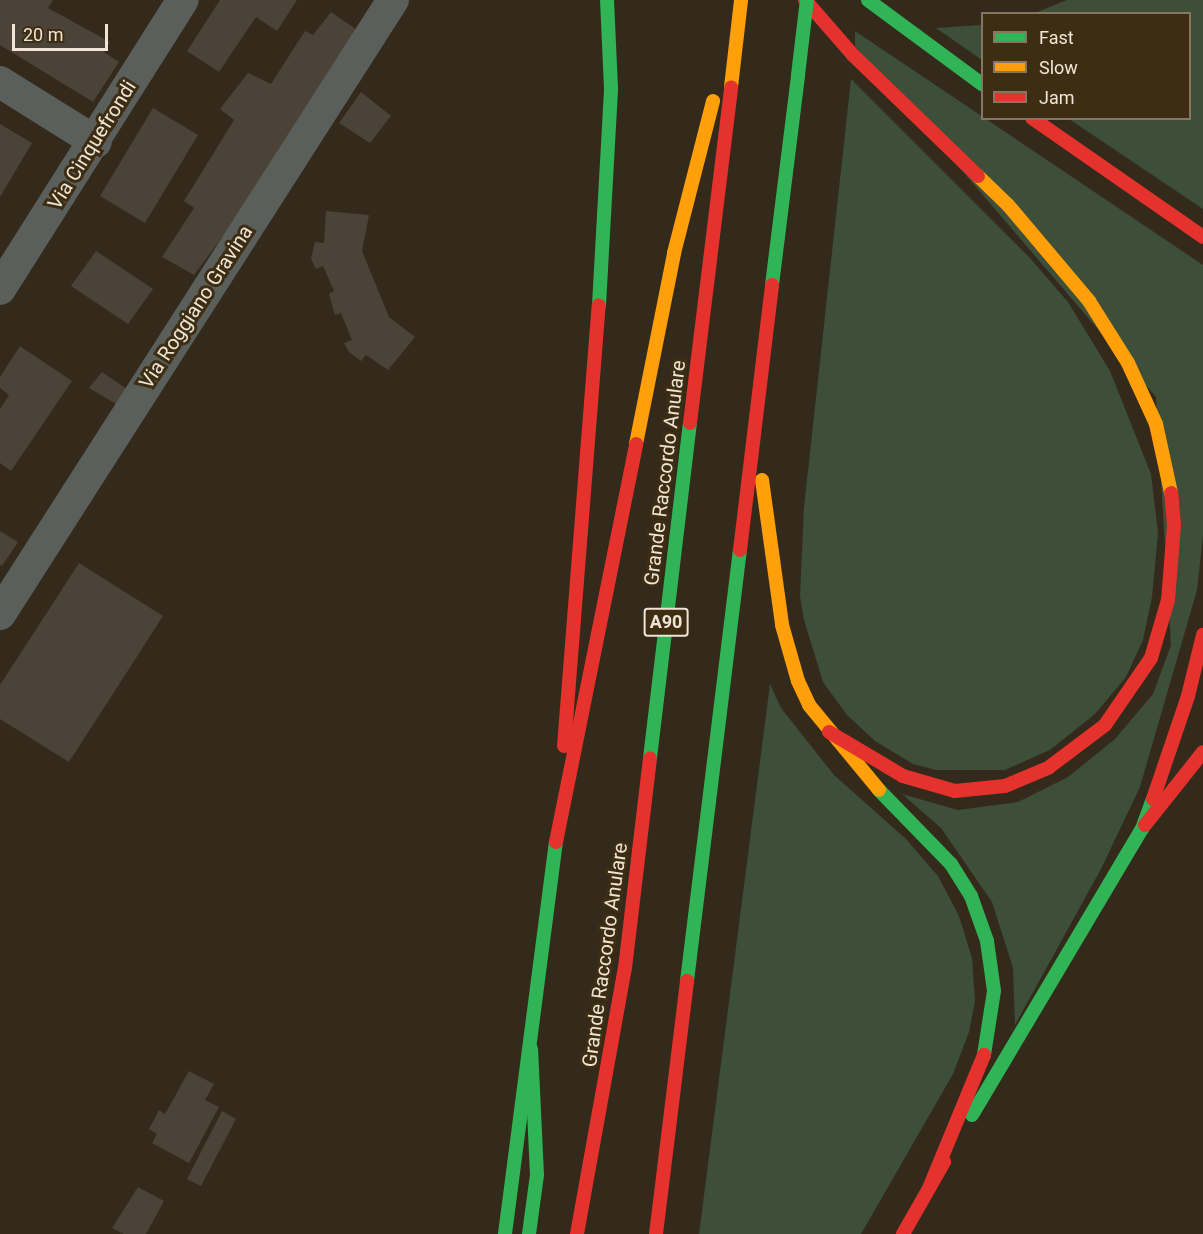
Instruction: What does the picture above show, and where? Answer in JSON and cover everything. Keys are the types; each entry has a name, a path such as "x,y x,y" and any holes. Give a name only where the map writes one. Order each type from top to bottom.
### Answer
{"main road":[{"path":"505,1234 531,1049 556,842 604,241 611,79 608,0"},
{"path":"656,1234 756,436 806,0"},
{"path":"806,0 853,55 1008,205 1089,301 1128,363 1156,424 1169,475 1174,525 1168,600 1151,658 1105,725 1048,768 1005,786 956,791 903,776 829,732"},
{"path":"868,0 981,83"},
{"path":"556,842 674,253 740,4"},
{"name":"Grande Raccordo Anulare","path":"577,1234 625,968 740,4"},
{"path":"1035,120 1203,237"},
{"path":"756,436 789,652 809,705 861,771 951,864 970,896 987,940 994,991 988,1041 981,1067 930,1186"},
{"path":"1142,829 1188,696 1203,635"},
{"path":"903,1234 1142,829 1203,752"},
{"path":"529,1234 537,1175 531,1049"}],"street":[{"name":"Via Cinquefrondi","path":"0,289 96,142 183,0"},
{"name":"Via Roggiano Gravina","path":"0,614 393,0"},
{"path":"0,82 96,142"}],"green space":[{"path":"1067,0 1203,0 1203,209 1070,120 1191,120 1191,12 1037,12"},
{"path":"981,25 981,59 936,28"},
{"path":"855,31 981,116 981,120 987,120 1203,265 1203,536 1197,590 1140,787 1101,869 1015,1025 1013,968 992,902 941,828 902,794 958,810 1018,802 1068,777 1115,739 1153,694 1171,645 1156,397 855,46"},
{"path":"851,79 1030,258 1068,302 1110,371 1151,474 1158,533 1152,597 1143,640 1126,677 1095,714 1050,750 1005,770 936,770 913,764 875,741 847,715 823,682 804,620 800,596 804,507"},
{"path":"770,684 781,708 834,775 906,839 938,876 959,916 972,958 975,1001 969,1032 953,1074 861,1234 699,1234"}],"building":[{"path":"0,0 53,0 48,8 110,42 104,52 119,62 93,102 0,45"},
{"path":"220,0 297,0 277,31 256,17 219,72 187,51"},
{"path":"331,12 357,30 229,228 194,275 162,257 194,208 184,201 234,120 220,109 248,73 271,84 305,31 313,35"},
{"path":"361,92 391,116 370,143 339,123"},
{"path":"153,108 198,135 145,223 100,196"},
{"path":"0,124 32,143 0,197"},
{"path":"326,211 369,215 362,251 389,317 415,337 388,370 366,355 361,361 349,352 344,343 352,340 341,313 335,315 329,294 334,291 323,266 316,269 311,259 315,242 324,243"},
{"path":"96,251 153,289 128,324 71,286"},
{"path":"20,346 72,381 11,471 0,463 0,409 9,395 0,388 0,377"},
{"path":"102,372 127,389 118,405 89,388"},
{"path":"0,531 18,542 2,566 0,565"},
{"path":"79,563 163,616 69,762 0,719 0,685"},
{"path":"189,1071 214,1084 205,1100 219,1107 189,1163 152,1143 157,1134 149,1129 159,1110 165,1114"},
{"path":"222,1111 236,1119 201,1186 187,1179"},
{"path":"138,1187 164,1201 146,1234 124,1234 112,1228"}],"traffic: fast":[{"path":"599,305 611,88 607,0"},
{"path":"798,75 807,0"},
{"path":"868,0 981,83"},
{"path":"772,285 798,75"},
{"path":"650,758 690,423"},
{"path":"687,981 740,550"},
{"path":"879,790 951,864 971,896 987,941 994,991 984,1055"},
{"path":"972,1115 1142,829 1153,799"},
{"path":"505,1234 556,842"},
{"path":"529,1234 537,1175 531,1049"}],"traffic: slow":[{"path":"731,87 741,0"},
{"path":"636,444 674,253 713,101"},
{"path":"978,176 1008,205 1089,301 1128,363 1156,424 1171,493"},
{"path":"762,480 782,625 798,681 809,705 879,790"}],"traffic: jam":[{"path":"805,0 853,55 978,176"},
{"path":"690,423 731,87"},
{"path":"1035,120 1203,237"},
{"path":"740,550 772,285"},
{"path":"564,746 599,305"},
{"path":"556,842 636,444"},
{"path":"829,732 903,776 955,791 1005,786 1048,768 1105,725 1151,658 1168,600 1174,525 1171,493"},
{"path":"1153,799 1188,696 1203,635"},
{"path":"1145,825 1203,752"},
{"path":"577,1234 625,968 650,758"},
{"path":"656,1234 687,981"},
{"path":"930,1186 984,1055"},
{"path":"903,1234 944,1162"}]}
